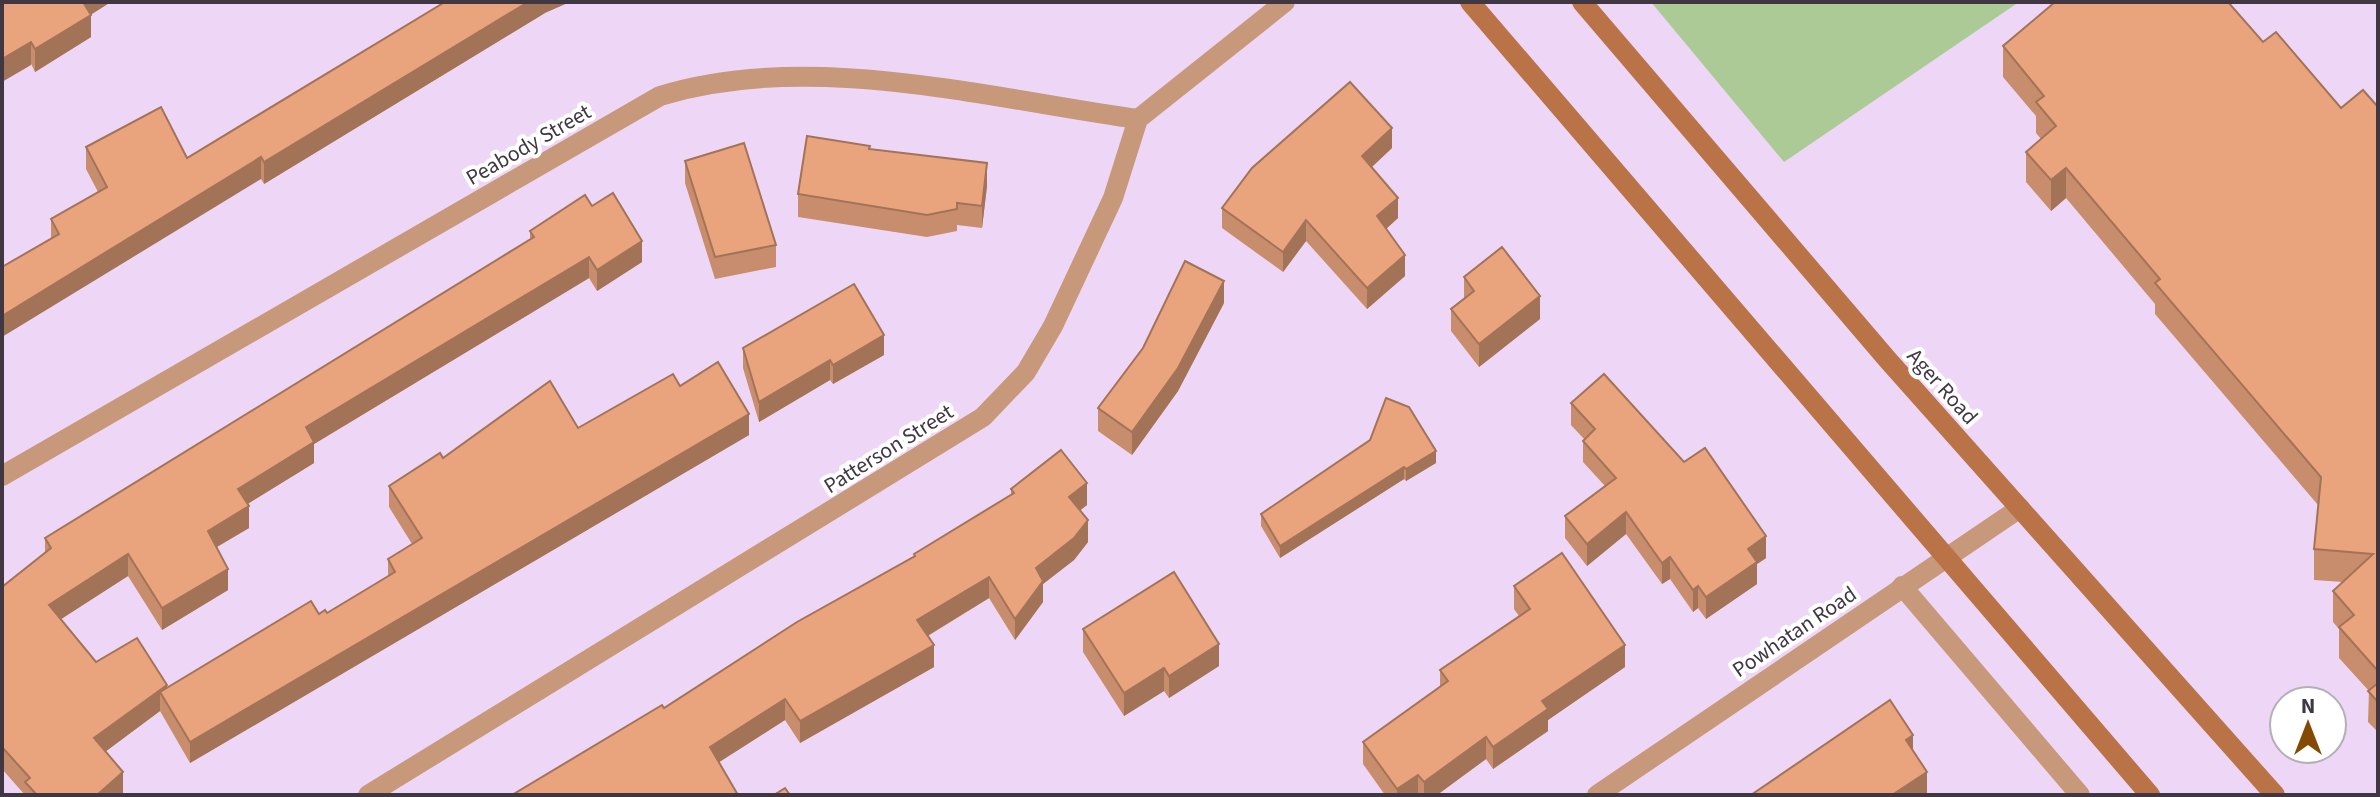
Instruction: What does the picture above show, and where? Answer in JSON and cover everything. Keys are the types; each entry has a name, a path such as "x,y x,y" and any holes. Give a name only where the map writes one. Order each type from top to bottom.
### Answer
{"main road":[{"path":"1470,2 2150,795"},
{"name":"Ager Road","path":"1582,2 2020,508 2275,795"}],"street":[{"path":"1138,119 1285,2"},
{"name":"Peabody Street","path":"2,476 660,96 702,83 747,77 804,76 881,81 1138,119"},
{"name":"Patterson Street","path":"368,795 983,417 1026,372 1053,326 1113,198 1138,119"},
{"name":"Powhatan Road","path":"1597,795 2020,508"},
{"path":"1902,586 2080,795"}],"green space":[{"path":"1651,2 2019,2 1784,162"}],"building":[{"path":"2,2 83,2 91,15 35,49 31,42 2,59"},
{"path":"445,2 528,2 264,162 261,157 2,316 2,267 59,234 51,219 107,187 86,147 161,107 187,158"},
{"path":"2055,2 2228,2 2263,42 2276,32 2341,108 2363,90 2378,107 2378,671 2339,627 2354,615 2333,591 2373,554 2314,549 2321,477 2155,283 2160,279 2066,168 2051,180 2026,152 2056,126 2036,102 2044,96 2003,46"},
{"path":"1350,82 1392,128 1362,156 1398,198 1377,216 1405,255 1367,288 1306,220 1283,252 1222,208 1252,168"},
{"path":"807,136 870,146 869,149 987,163 982,206 957,203 957,209 927,215 798,194"},
{"path":"744,143 776,245 715,257 685,161"},
{"path":"613,193 642,241 597,270 589,257 306,427 314,442 238,489 249,506 208,531 228,569 162,608 128,554 49,605 96,662 137,638 167,685 94,738 123,772 97,795 37,795 25,782 30,778 2,747 2,587 51,548 45,538 534,237 530,231 585,195 592,206"},
{"path":"1502,247 1540,296 1479,344 1451,309 1474,291 1464,277"},
{"path":"1185,261 1224,281 1178,368 1132,432 1098,408 1143,348"},
{"path":"854,284 884,335 833,365 830,360 759,402 743,348"},
{"path":"718,362 749,414 190,742 160,692 311,601 319,614 325,610 327,613 395,572 388,559 422,538 389,486 440,453 443,458 550,381 578,428 673,374 680,386"},
{"path":"1604,374 1684,462 1705,448 1766,536 1748,549 1757,562 1706,597 1698,586 1693,590 1670,557 1662,563 1626,512 1587,544 1565,516 1616,478 1583,441 1595,429 1571,403"},
{"path":"1386,398 1409,407 1436,451 1406,469 1404,467 1280,546 1261,514 1370,440"},
{"path":"1061,450 1087,483 1069,497 1088,520 1074,538 1036,568 1043,581 1015,619 989,577 917,620 934,645 800,721 785,699 710,747 738,795 512,795 662,705 664,708 797,622 915,556 1014,493 1011,489"},
{"path":"1562,553 1625,645 1542,701 1548,709 1493,747 1486,737 1424,782 1418,775 1397,789 1363,742 1448,681 1440,670 1530,609 1514,586"},
{"path":"1174,572 1219,644 1169,676 1164,668 1124,693 1083,629"},
{"path":"2378,683 2378,702 2368,691"},
{"path":"1890,700 1913,735 1906,740 1927,772 1892,795 1751,795"},
{"path":"785,788 790,795 774,795"}]}
